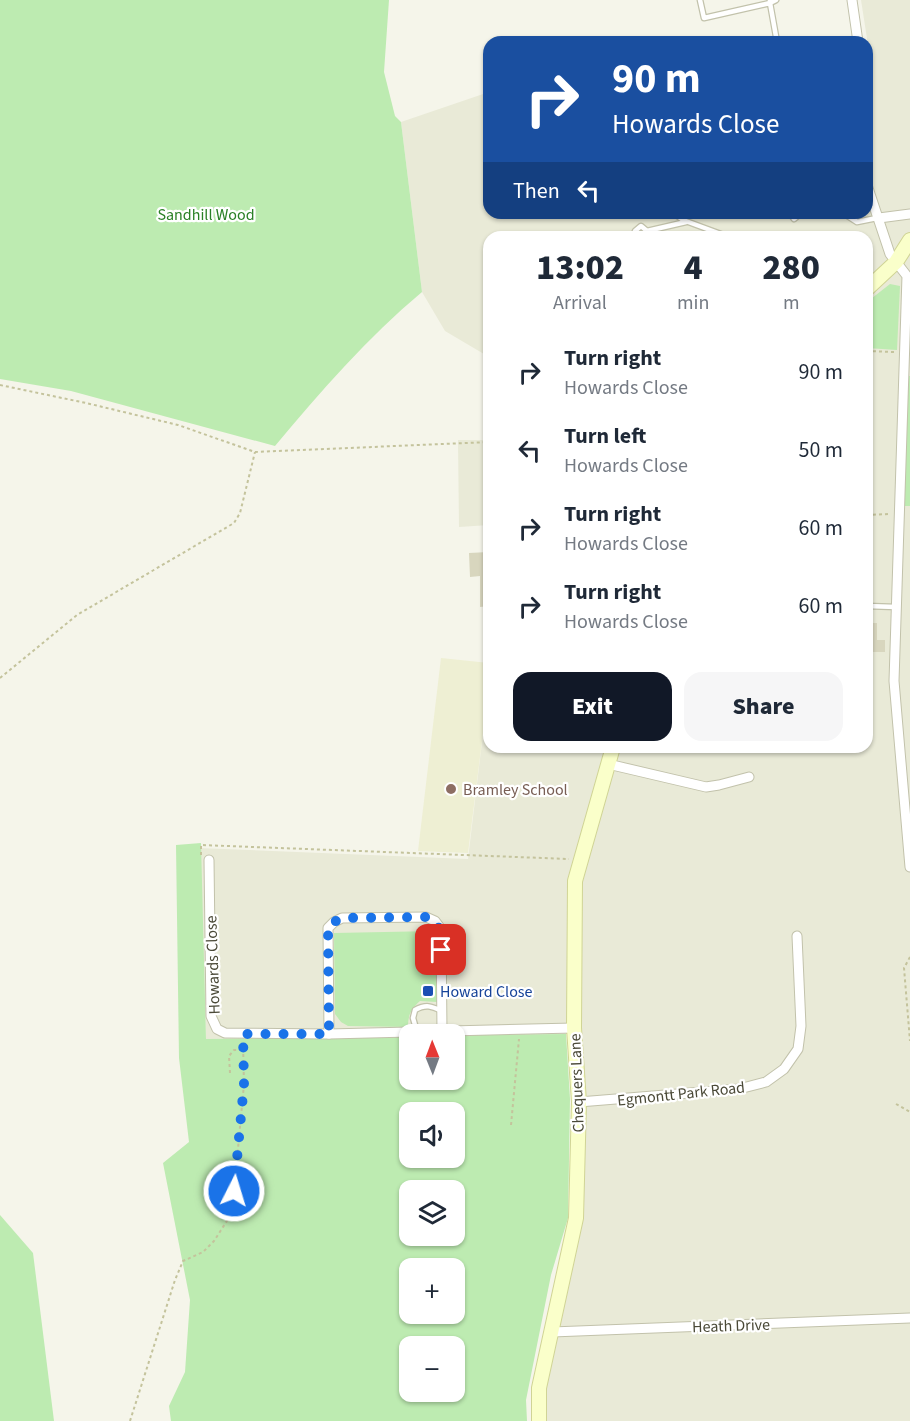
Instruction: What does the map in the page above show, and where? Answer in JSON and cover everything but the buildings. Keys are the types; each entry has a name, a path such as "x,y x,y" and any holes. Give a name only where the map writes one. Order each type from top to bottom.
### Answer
{"main road":[{"path":"873,284 896,262 910,240"},
{"name":"Chequers Lane","path":"539,1421 539,1389 576,1218 579,1102 574,1028 575,881 611,753"}],"street":[{"path":"852,0 857,36"},
{"path":"873,202 890,255 907,276 908,290 894,693 910,867"},
{"path":"879,218 910,214"},
{"path":"608,764 706,787 749,777"},
{"name":"Howards Close","path":"209,860 212,1016 217,1029 225,1033 243,1034 399,1032"},
{"path":"329,1034 328,928 342,918 426,917 435,921 441,929 442,1024"},
{"name":"Egmontt Park Road","path":"579,1102 739,1089 766,1082 775,1076 784,1069 798,1049 801,1026 796,936"},
{"name":"Howards Close","path":"465,1031 574,1028"},
{"name":"Heath Drive","path":"552,1332 910,1318"}],"lane":[{"path":"700,0 704,18 776,0"},
{"path":"770,2 776,36"},
{"path":"852,219 857,222 879,218"},
{"path":"684,219 714,231"},
{"path":"635,231 637,228 643,227 646,231 688,221"},
{"path":"873,606 896,607"},
{"path":"415,1024 413,1018 415,1010 423,1006 431,1006 442,1011"}],"path":[{"path":"873,351 905,355"},
{"path":"0,385 178,425 255,452 483,442"},
{"path":"0,678 77,615 234,523 240,513 255,452"},
{"path":"873,515 899,513"},
{"path":"209,860 201,858 201,845 580,860"},
{"path":"910,957 904,968 910,1041"},
{"path":"511,1125 519,1030"},
{"path":"130,1421 183,1261 203,1252 214,1241 232,1213 244,1084 243,1034"},
{"path":"230,1073 230,1056 234,1050 243,1050"},
{"path":"897,1104 910,1112"}],"shaded area":[{"path":"861,0 910,0 910,1421 545,1421 543,1406 576,1218 582,1031 566,1034 465,1035 465,1024 399,1024 399,1036 206,1039 198,848 468,859 483,733 483,753 873,753 873,231 483,231 483,353 445,331 422,292 401,122 483,94 483,219 873,219 873,36 867,36"},
{"path":"458,440 483,440 483,525 459,527"},
{"name":"Bramley School","path":"441,658 483,662 483,733 468,853 418,851"}],"green space":[{"name":"Sandhill Wood","path":"0,0 389,0 384,72 395,116 401,122 422,292 345,366 275,446 71,391 0,379"},
{"path":"890,284 900,286 897,350 873,348 873,297"},
{"path":"907,376 910,376 910,506 904,506"},
{"path":"201,843 206,1039 399,1036 399,1090 465,1090 465,1035 566,1034 570,1099 568,1218 551,1275 526,1400 527,1421 171,1421 169,1406 185,1372 190,1300 163,1163 189,1142 179,1058 176,845"},
{"path":"435,931 437,1002 420,1001 414,1007 408,1024 399,1024 399,1027 348,1026 341,1022 335,1014 334,933"},
{"path":"0,1215 33,1253 54,1421 0,1421"}],"place":[{"name":"Bramley School","path":"451,789"},
{"name":"Howard Close","path":"428,991"}],"route":[{"path":"234,1191 244,1084 243,1034 329,1034 328,928 342,918 426,917 435,921 441,929 441,950"}]}
